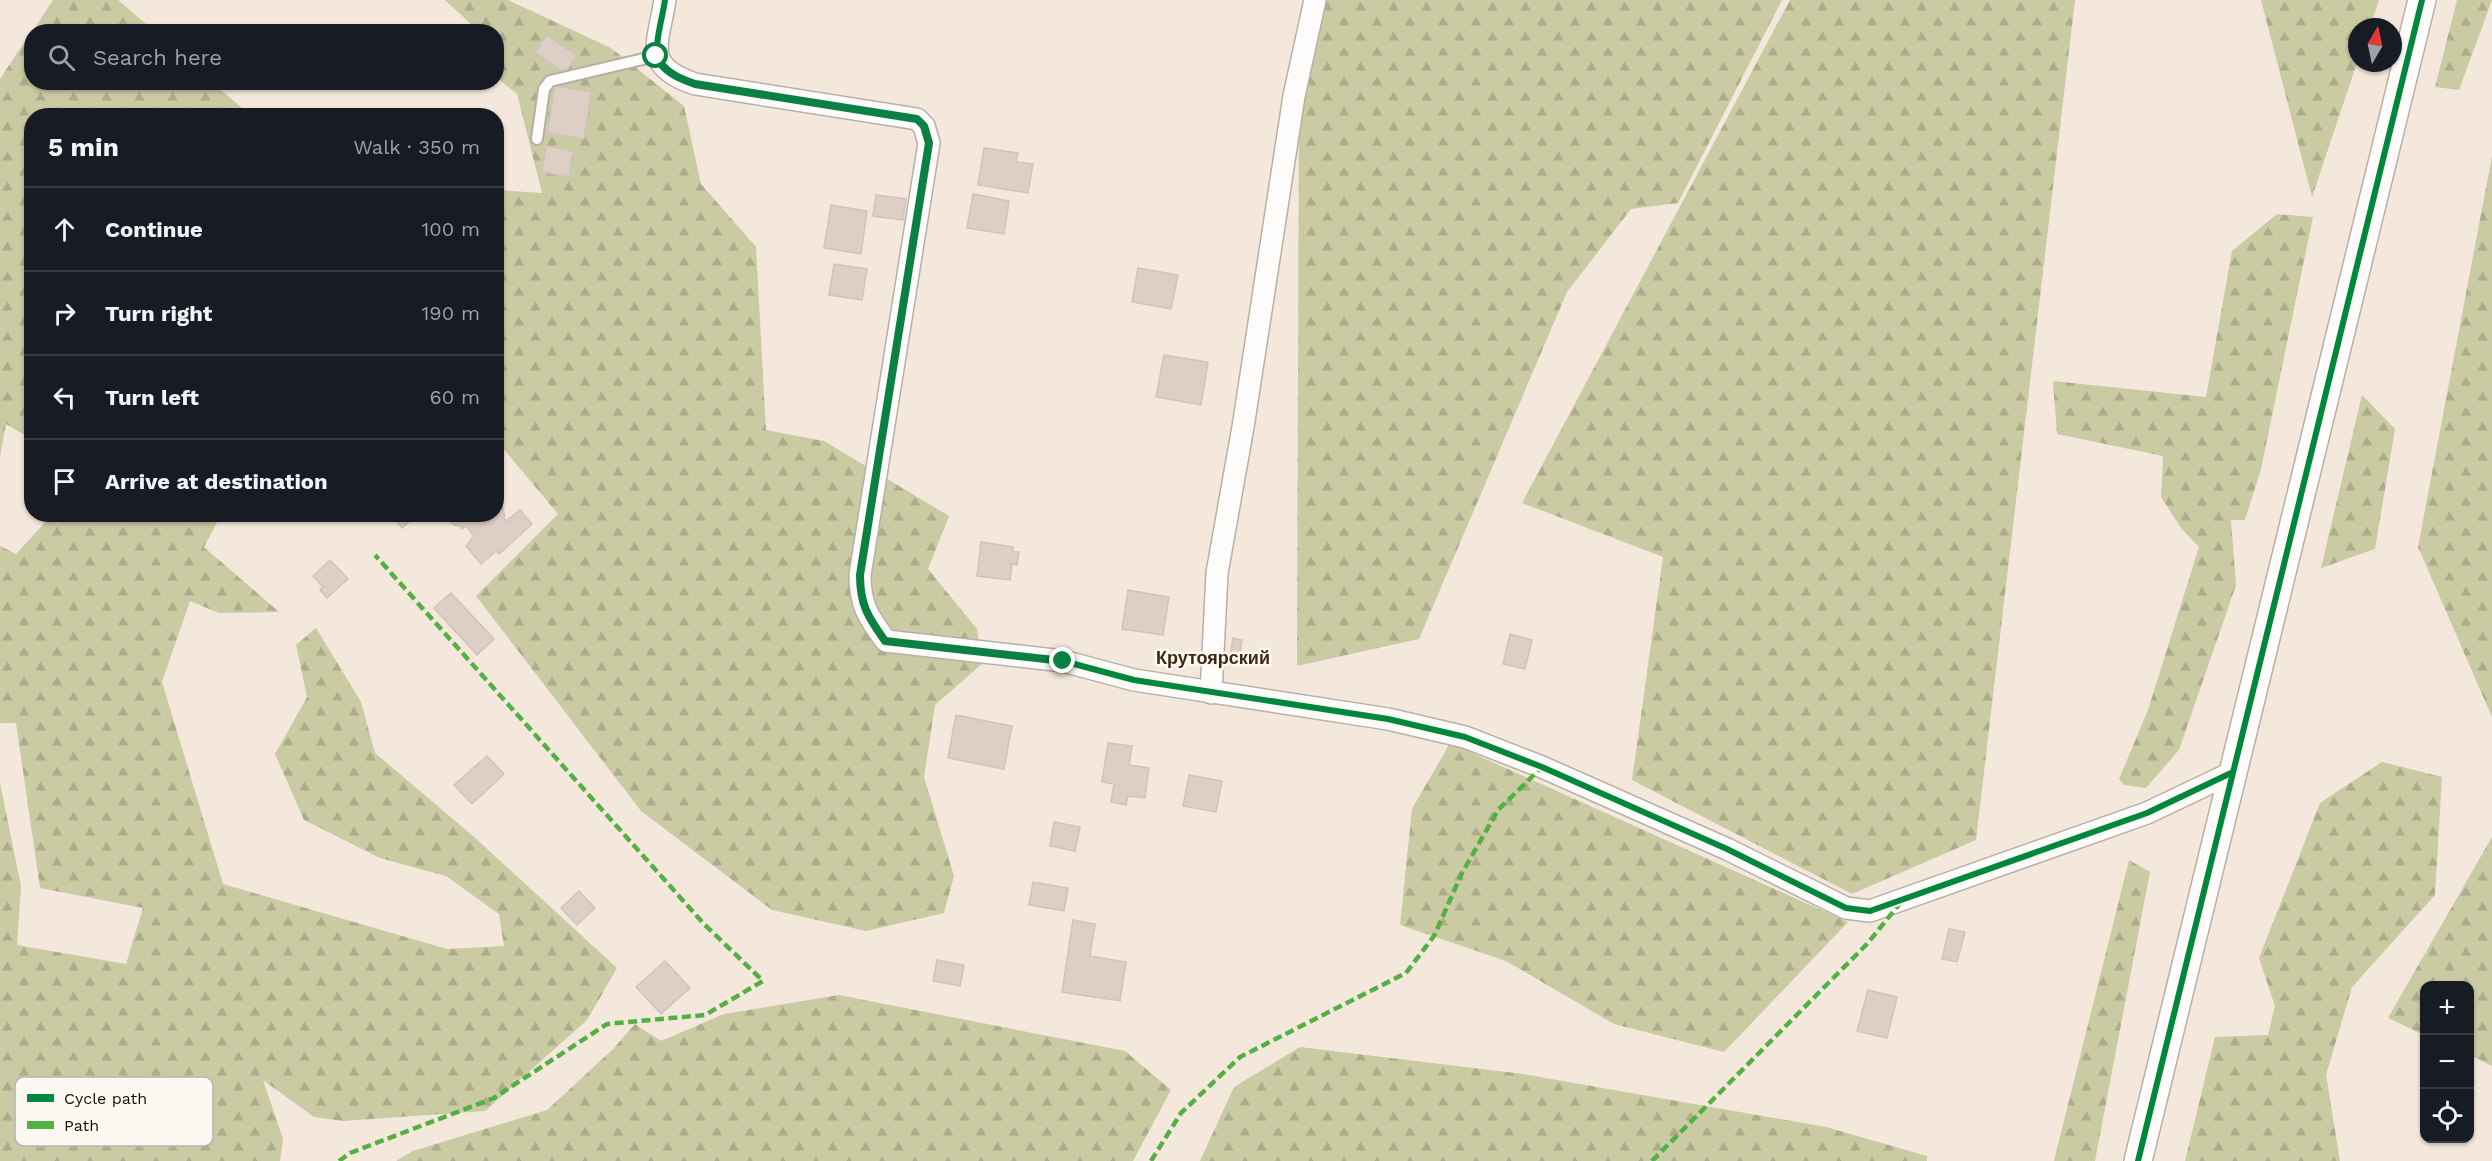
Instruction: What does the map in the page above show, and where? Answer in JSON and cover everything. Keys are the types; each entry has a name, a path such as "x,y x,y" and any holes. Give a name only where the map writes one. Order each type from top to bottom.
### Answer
{"street":[{"path":"665,0 656,56 661,65 678,78 695,84 917,119 924,126 929,143 860,575 860,595 864,609 885,641 1063,661 1134,680 1388,718 1465,737 1542,767 1727,849 1846,908 1870,911 2147,813 2231,773"},
{"path":"1211,693 1217,573 1243,427 1294,96 1315,0"},
{"path":"2138,1161 2231,773 2422,0"}],"lane":[{"path":"537,139 544,89 550,81 656,56"}],"green space":[{"path":"53,0 118,0 146,24 37,24"},
{"path":"445,0 508,0 611,48 684,106 701,184 756,247 766,430 824,441 949,516 928,569 977,629 982,664 935,705 924,777 954,876 944,913 866,931 772,910 641,811 476,596 558,514 504,450 504,190 542,193 517,94 504,84 504,24 471,24"},
{"path":"1319,0 1782,0 1678,203 1631,209 1567,292 1419,639 1297,666 1299,72"},
{"path":"1790,0 2075,0 1976,840 1852,894 1632,780 1663,557 1522,503"},
{"path":"2261,0 2379,0 2373,18 2348,18 2348,72 2354,72 2312,197"},
{"path":"2457,0 2492,0 2459,90 2435,87"},
{"path":"24,43 24,90 221,90 242,108 24,108 24,435 6,424 0,457 0,79"},
{"path":"2492,156 2492,717 2418,547"},
{"path":"2277,214 2313,217 2261,469 2245,520 2231,520 2236,585 2179,750 2146,788 2124,785 2119,779 2148,710 2199,547 2181,528 2161,497 2163,456 2057,434 2053,381 2206,397 2232,251"},
{"path":"2362,395 2395,429 2375,549 2321,568"},
{"path":"45,522 217,522 204,547 279,612 219,613 190,601 162,682 223,884 447,949 504,946 499,914 446,876 380,858 304,820 275,754 307,697 296,645 316,628 361,702 375,753 473,836 617,968 587,1020 485,1111 343,1121 314,1117 263,1080 283,1139 280,1161 0,1161 0,783 21,886 17,945 126,964 143,908 40,888 16,723 0,723 0,546 16,554"},
{"path":"1450,743 1848,922 1724,1052 1614,1024 1506,961 1400,925 1412,809"},
{"path":"2382,762 2442,777 2435,895 2352,987 2326,1075 2340,1161 2185,1161 2215,1037 2268,1035 2275,1006 2259,958 2320,803"},
{"path":"2492,837 2492,1066 2474,1057 2474,981 2420,981 2420,1033 2388,1018"},
{"path":"2129,860 2150,872 2095,1161 2054,1161"},
{"path":"839,995 1125,1051 1171,1090 1133,1161 396,1161 413,1151 547,1110 612,1050 635,1024 661,1041 724,1014"},
{"path":"1300,1047 1523,1074 1826,1127 1927,1156 1927,1161 1200,1161 1234,1087"}],"building":[{"path":"547,35 577,56 565,73 535,52"},
{"path":"555,86 591,92 584,139 547,133"},
{"path":"546,146 573,151 569,177 542,172"},
{"path":"984,148 1018,153 1016,162 1033,164 1028,193 978,185"},
{"path":"973,194 1009,201 1004,234 967,228"},
{"path":"876,195 906,199 903,220 873,216"},
{"path":"831,205 867,211 861,254 824,248"},
{"path":"834,264 867,269 862,300 829,295"},
{"path":"1138,268 1178,275 1171,309 1132,302"},
{"path":"1164,355 1208,362 1201,405 1156,397"},
{"path":"520,510 532,524 499,554 496,551 481,564 466,546 474,536 466,526 462,529 451,522 504,522 504,518 506,521"},
{"path":"397,522 409,522 402,528"},
{"path":"981,542 1013,547 1013,552 1019,552 1017,565 1012,564 1010,580 977,576"},
{"path":"330,560 348,579 327,598 320,590 323,587 313,576"},
{"path":"1128,590 1169,597 1163,635 1122,629"},
{"path":"451,593 494,639 477,655 434,608"},
{"path":"1510,634 1532,640 1525,669 1503,664"},
{"path":"1233,638 1242,640 1238,665 1229,663"},
{"path":"956,715 1012,726 1004,769 948,758"},
{"path":"1108,743 1132,746 1129,765 1149,768 1145,798 1128,796 1126,805 1111,802 1114,784 1102,782"},
{"path":"487,756 504,774 472,804 454,785"},
{"path":"1189,775 1222,781 1216,812 1183,806"},
{"path":"1054,822 1080,827 1075,851 1050,846"},
{"path":"1033,882 1068,888 1064,911 1029,905"},
{"path":"579,891 595,908 577,925 561,908"},
{"path":"1073,920 1095,924 1090,956 1126,962 1120,1001 1062,992"},
{"path":"1949,929 1965,932 1957,962 1942,959"},
{"path":"937,960 964,965 960,986 933,981"},
{"path":"665,961 690,988 661,1014 636,987"},
{"path":"1868,990 1897,997 1887,1038 1857,1031"}],"marked path":[{"path":"339,1161 350,1153 494,1098 607,1024 705,1015 763,981 703,923 375,555"},
{"path":"1151,1161 1181,1113 1240,1057 1406,973 1434,936 1462,873 1498,810 1542,767"},
{"path":"1652,1161 1867,944 1901,902"}],"cycle path":[{"path":"665,0 657,42 658,52 660,61 667,70 678,77 695,84 917,119 924,126 929,143 860,575 863,603 874,625 886,641 1063,661 1134,680 1388,719 1465,737 1542,767 1727,849 1846,908 1870,911 2147,813 2231,773"},
{"path":"2138,1161 2422,0"}],"district":[{"name":"Крутоярский","path":"1213,657"}],"route":[{"path":"656,56 661,65 678,78 695,84 917,119 924,126 929,143 860,575 860,595 864,609 885,641 1063,661"}]}
